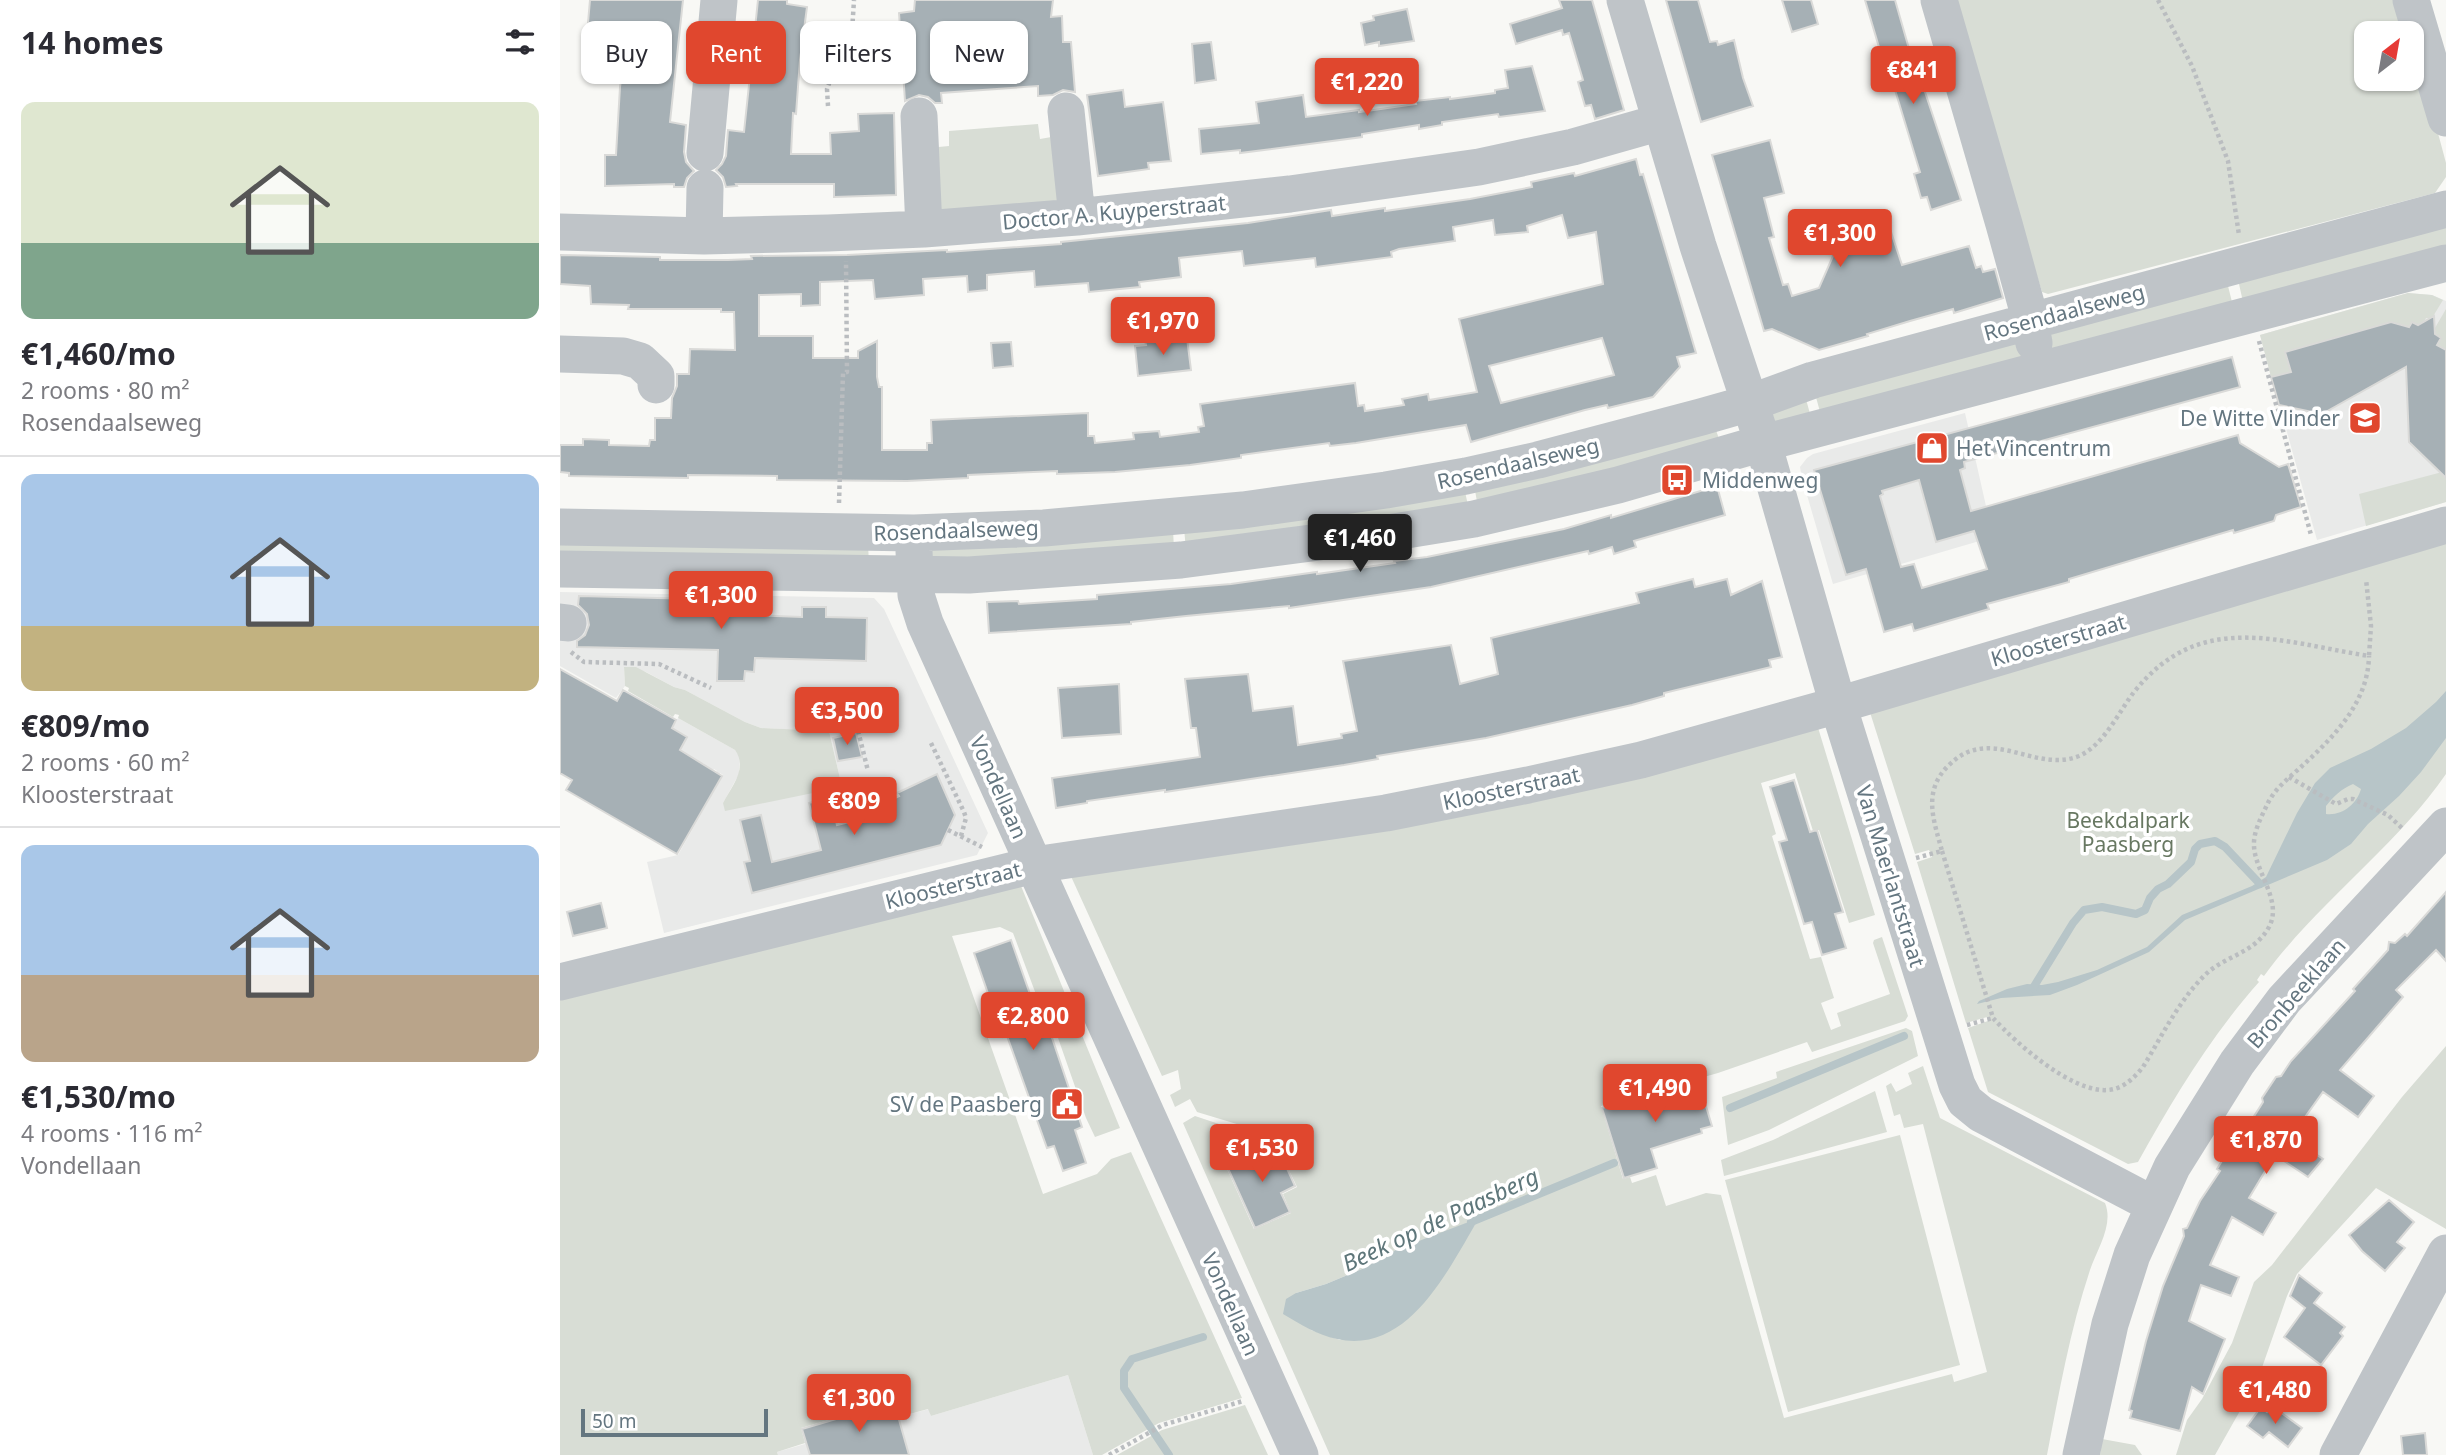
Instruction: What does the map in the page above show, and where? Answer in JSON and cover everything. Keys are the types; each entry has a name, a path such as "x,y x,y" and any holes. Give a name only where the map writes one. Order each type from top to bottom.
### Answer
{"street":[{"path":"704,236 705,171 719,0"},
{"path":"1625,0 1698,246 1750,403"},
{"path":"1939,0 2004,223 2041,370"},
{"path":"2411,0 2443,96"},
{"path":"1066,111 1077,217"},
{"path":"919,116 924,229"},
{"name":"Doctor A. Kuyperstraat","path":"560,232 704,236 845,232 924,229 1077,217 1290,194 1479,167 1573,147 1661,122"},
{"name":"Rosendaalseweg","path":"560,527 914,533 1044,528 1178,517 1386,491 1538,460 1750,403 1813,380 2446,209"},
{"name":"Rosendaalseweg","path":"560,569 914,575 994,573 1181,560 1474,519 1618,485 1763,443 2446,263"},
{"path":"560,354 623,356 640,361 656,376 656,385"},
{"name":"Van Maerlantstraat","path":"1750,403 1838,705 1939,1033 1965,1101 1981,1114 2154,1205"},
{"name":"Kloosterstraat","path":"560,982 1034,865 1373,815 1640,760 1838,705 2446,525"},
{"name":"Vondellaan","path":"914,533 916,595 925,623 1300,1455"},
{"name":"Bronbeeklaan","path":"2081,1455 2109,1324 2132,1255 2172,1167 2223,1086 2284,1000 2426,851 2446,826"},
{"path":"2338,1455 2446,1253"}],"path":[{"path":"828,106 827,89 834,70 851,48 855,0"},
{"path":"2158,0 2192,66 2228,161 2240,238"},
{"path":"839,484 842,373 847,372 845,232"},
{"path":"2259,340 2318,563"},
{"path":"2361,550 2370,606 2369,656 2367,681 2353,709 2321,747 2271,797 2257,831 2253,843 2273,909 2268,930 2251,947 2212,969 2189,992 2139,1073 2122,1086 2097,1090 2080,1084 2063,1075 2009,1035 1993,1018 1942,851 1931,801 1934,786 1944,770 1965,753 1993,747 2053,760 2090,750 2157,666 2175,654 2215,639 2248,636 2369,656"},
{"path":"564,622 568,648 584,662 659,664 711,688"},
{"path":"848,690 868,771"},
{"path":"931,743 966,818 961,836"},
{"path":"2289,777 2336,804 2353,799 2388,815"},
{"path":"1889,866 1942,851"},
{"path":"1109,1455 1163,1425 1271,1392"}],"shaded area":[{"name":"De Witte Vlinder","path":"2408,293 2432,295 2446,301 2446,502 2317,540 2260,335"},
{"path":"1965,413 1993,537 1833,584 1800,467 1813,454"},
{"path":"560,592 874,598 884,609 988,833 977,855 664,933 647,862 678,855 723,775 720,773 719,776 714,769 711,772 704,768 703,763 701,766 693,762 692,757 678,753 687,737 671,730 678,718 735,750 740,757 739,774 723,803 842,787 829,731 761,728 646,672 624,667 625,686 616,698 560,666"},
{"path":"2446,691 2446,738 2399,796 2368,824 2351,844 2327,860 2185,920 2149,952 2077,985 2050,995 2001,998 1977,1004 2007,989 2027,984 2058,982 2097,970 2147,947 2182,915 2252,886 2266,877 2315,783 2330,768 2371,749 2406,728","holes":["2353,784 2361,789 2348,808 2338,813 2326,814 2326,806 2341,791"]},
{"path":"1479,1218 1424,1303 1406,1321 1385,1334 1363,1340 1337,1339 1316,1332 1283,1314 1286,1299 1296,1293 1326,1284 1362,1269 1398,1249"},
{"path":"1068,1375 1093,1455 778,1455 777,1452 805,1444 801,1428 894,1401 899,1417 929,1409 931,1416"}],"green space":[{"path":"1950,0 2402,0 2408,21 2354,21 2354,91 2424,91 2424,81 2446,163 2446,177 2435,193 2048,294 2042,292"},
{"path":"1038,124 1040,139 1057,136 1067,201 930,214 928,148 949,146 949,131"},
{"path":"2446,221 2446,257 2245,311 2237,275"},
{"path":"2226,278 2235,314 2051,351 2049,331"},
{"path":"2408,293 2432,295 2443,300 2432,318 2426,318 2421,327 2412,322 2409,327 2285,352 2291,372 2271,377 2260,335"},
{"path":"2446,309 2446,350 2437,345 2432,333"},
{"path":"2015,339 2024,356 1822,419 1814,390"},
{"path":"1804,392 1812,421 1792,427 1774,421 1772,411"},
{"path":"1714,424 1721,445 1478,507 1474,485"},
{"path":"2446,471 2446,502 2366,526 2359,494"},
{"path":"1464,487 1469,510 1186,550 1184,528"},
{"path":"1173,529 1174,550 942,566 931,555 933,545"},
{"path":"560,535 868,543 869,565 560,560"},
{"name":"Beekdalpark Paasberg","path":"2446,535 2446,774 2403,827 2307,924 2264,976 2261,974 2257,980 2259,982 2194,1069 2138,1162 2128,1164 1988,1092 1968,1028 1988,1021 1987,1017 1966,1023 1917,862 1932,857 1929,850 1915,854 1868,706"},
{"path":"624,667 636,667 761,728 829,731 842,787 725,811 723,803 739,770 739,757 735,750 678,718 679,715 675,714 673,717 628,691 629,688 625,686"},
{"path":"1816,721 1875,915 1849,923 1819,830 1813,831 1795,773 1761,783 1776,834 1772,836 1810,959 1821,957 1834,998 1821,1003 1831,1030 1841,1026 1837,1013 1890,994 1873,943 1882,937 1908,1016 1905,1021 1812,1052 1807,1042 1718,1073 1601,1106 1623,1179 1630,1177 1632,1183 1656,1175 1666,1206 1706,1193 1721,1195 1784,1418 1952,1374 1954,1382 1987,1372 1923,1124 1904,1128 1900,1114 1894,1116 1886,1086 1891,1083 1896,1092 1912,1084 1908,1073 1923,1066 1940,1118 2105,1203 2107,1220 2104,1237 2090,1270 2077,1316 2047,1455 1330,1455 1183,1123 1195,1116 1237,1130 1246,1137 1219,1151 1254,1229 1291,1213 1283,1194 1297,1187 1269,1129 1253,1135 1240,1125 1197,1112 1190,1099 1175,1107 1170,1095 1181,1089 1178,1070 1162,1076 1069,872","holes":["1478,1219 1448,1268 1340,1340 1311,1330 1296,1293 1326,1284 1362,1269 1380,1257"]},
{"path":"1021,886 1120,1128 1095,1137 1050,1015 1037,997 1013,933 1000,927 952,936 1043,1194 1097,1174 1111,1159 1131,1152 1242,1398 1159,1423 1102,1455 1093,1455 1068,1375 931,1416 928,1409 899,1417 894,1401 801,1428 805,1443 777,1452 778,1455 560,1455 560,993"},
{"path":"1906,1028 1912,1031 1918,1056 1769,1130 1728,1145 1722,1097 1777,1078 1776,1072"},
{"path":"2446,1046 2446,1229 2376,1188 2297,1274 2258,1379 2215,1455 2176,1455 2187,1420 2202,1399 2232,1343 2254,1282 2272,1265 2402,1097"},
{"path":"1875,1091 1887,1132 1724,1176 1721,1160 1773,1140"},
{"path":"1900,1135 1960,1365 1788,1412 1725,1180"},
{"path":"1245,1405 1268,1455 1117,1455 1162,1430"},
{"path":"2102,1439 2135,1445 2142,1455 2100,1455"}],"building":[{"path":"590,0 683,0 670,122 686,125 684,152 686,162 694,171 687,178 684,187 674,187 674,184 605,186 605,155 616,155 620,84 672,84 672,21 588,21"},
{"path":"758,0 787,0 787,4 807,7 805,21 800,21 800,60 791,154 831,154 830,133 859,131 858,114 894,113 896,195 834,197 834,184 736,184 737,186 726,187 723,177 716,170 726,156 728,130 744,132 749,84 786,84 786,21 756,21"},
{"path":"915,0 1053,0 1051,17 1062,16 1063,42 1071,42 1075,92 1063,90 1053,95 1038,96 1038,86 941,93 942,103 935,103 928,97 919,95 905,101 904,84 916,84 916,21 900,21 899,13 914,11"},
{"path":"1559,0 1592,0 1624,110 1595,119 1591,105 1585,106 1578,82 1583,80 1569,33 1563,35 1562,30 1516,44 1510,24 1562,8"},
{"path":"1666,0 1698,0 1710,42 1717,41 1718,45 1734,40 1753,106 1701,122"},
{"path":"1782,0 1811,0 1818,24 1792,32"},
{"path":"1865,0 1895,0 1920,87 1923,86 1961,200 1931,210 1927,197 1921,198 1914,174 1920,172"},
{"path":"1407,9 1414,41 1379,46 1379,42 1365,45 1361,23 1374,20 1373,16"},
{"path":"1211,42 1216,80 1195,83 1192,44"},
{"path":"1532,66 1545,111 1499,117 1498,114 1442,122 1442,125 1419,129 1419,125 1362,134 1362,137 1240,153 1240,150 1201,154 1199,129 1259,123 1256,102 1303,95 1306,117 1359,112 1416,104 1415,101 1495,93 1495,90 1508,88 1505,70"},
{"path":"1123,90 1125,107 1163,102 1171,161 1148,163 1149,169 1098,176 1087,95"},
{"path":"1770,140 1784,193 1764,198 1774,237 1769,238 1783,285 1788,284 1792,296 1819,288 1833,256 1831,248 1890,229 1902,265 1969,246 1976,268 1981,266 1983,272 1995,269 2003,298 1954,313 1953,309 1910,321 1819,350 1772,329 1764,331 1712,155"},
{"path":"1636,159 1640,175 1643,174 1696,353 1677,357 1680,367 1653,397 1608,408 1607,405 1585,410 1471,442 1466,425 1356,443 1330,446 1329,443 1190,465 1115,472 1057,474 1057,471 907,481 777,480 777,476 569,476 569,473 560,472 560,445 583,445 583,439 609,440 609,445 649,446 650,440 655,440 655,418 671,418 677,374 689,374 690,349 735,350 734,312 721,312 721,309 628,309 629,305 591,304 590,286 560,284 560,255 728,260 752,259 751,256 947,252 1061,244 1248,223 1331,210 1332,216 1385,208 1385,211 1470,199 1532,187 1531,182 1574,173 1575,176","holes":["1562,215 1568,238 1596,232 1603,284 1459,319 1477,392 1429,400 1428,394 1402,399 1404,405 1365,411 1364,405 1358,406 1355,383 1200,404 1204,426 1198,427 1199,432 1160,437 1159,431 1133,433 1134,439 1095,443 1094,436 1088,436 1088,413 931,420 932,443 927,443 927,450 882,450 882,387 879,387 877,377 877,341 858,351 858,358 813,358 813,336 759,336 759,295 801,294 801,306 820,305 820,282 873,280 875,299 924,295 923,279 967,276 968,292 987,290 987,275 1034,271 1035,287 1088,283 1089,292 1140,287 1139,282 1181,277 1179,258 1242,251 1244,266 1315,258 1316,267 1392,257 1391,252 1399,249 1455,241 1453,227 1493,220 1495,235 1528,232 1527,226","1602,338 1614,375 1501,403 1489,366"]},
{"path":"2434,316 2435,334 2441,338 2437,345 2446,350 2446,478 2409,442 2406,367 2322,414 2279,405 2271,377 2291,372 2285,352 2391,322 2409,327 2412,322 2418,325"},
{"path":"1187,338 1191,370 1138,376 1135,346 1146,345 1145,341"},
{"path":"1011,342 1013,366 993,368 991,343"},
{"path":"2232,357 2240,387 1964,462 1965,468 1960,470 1971,511 2238,435 2240,443 2279,467 2288,464 2301,507 2276,515 2274,521 2234,533 2233,530 2069,579 2069,582 1987,604 1989,609 1914,631 1912,624 1884,632 1866,569 1846,575 1814,470","holes":["1919,480 1936,542 1974,531 1987,569 1922,588 1914,564 1901,567 1880,496 1882,491"]},
{"path":"1717,486 1725,515 1634,541 1636,547 1614,554 1612,547 1431,587 1289,608 1186,616 1131,624 989,633 987,602 1018,601 1019,604 1097,599 1097,595 1231,584 1395,563 1394,561 1427,557 1564,529 1611,515 1611,518"},
{"path":"1693,579 1695,587 1727,579 1731,595 1762,581 1782,657 1769,660 1771,667 1664,693 1664,696 1632,705 1486,738 1377,756 1378,759 1344,765 1087,801 1056,808 1052,778 1200,757 1196,728 1191,728 1185,679 1248,674 1253,711 1293,706 1298,745 1342,738 1341,734 1357,731 1343,661 1451,645 1460,684 1498,674 1491,638 1639,603 1636,593"},
{"path":"696,595 747,597 746,615 802,617 802,607 826,607 826,617 867,618 866,661 755,658 754,672 745,671 744,681 717,681 718,650 577,647 577,641 585,635 589,625 587,614 578,605 579,596 696,599"},
{"path":"560,669 617,701 623,690 676,720 672,728 687,737 680,750 722,776 677,854 566,790 572,780 560,773"},
{"path":"1119,684 1121,734 1062,738 1058,688"},
{"path":"856,733 862,757 838,761 833,738"},
{"path":"937,774 955,815 941,845 752,893 744,862 750,861 740,820 761,815 772,862 821,850 809,803 830,797 837,825 891,812 889,801 899,796 897,793"},
{"path":"1794,780 1810,832 1817,830 1843,912 1835,914 1846,948 1822,955 1812,922 1804,924 1779,842 1787,840 1770,787"},
{"path":"2446,892 2446,961 2436,950 2396,990 2403,997 2340,1070 2374,1096 2358,1117 2323,1092 2298,1127 2306,1133 2299,1143 2323,1159 2308,1177 2275,1155 2249,1198 2276,1213 2263,1235 2232,1217 2210,1265 2239,1277 2231,1296 2201,1285 2189,1321 2225,1339 2203,1394 2192,1387 2180,1431 2130,1418 2132,1411 2129,1410 2146,1341 2163,1286 2184,1236 2183,1229 2187,1228 2200,1201 2220,1171 2217,1169 2234,1141 2237,1143 2276,1077 2281,1076 2291,1061 2355,991 2353,989 2388,950 2389,942 2395,943 2405,934 2407,936"},
{"path":"601,903 607,928 573,936 567,912"},
{"path":"1011,940 1037,1014 1043,1011 1082,1127 1075,1130 1086,1163 1063,1171 1054,1146 1047,1148 1007,1036 1003,1037 974,953"},
{"path":"1698,1080 1712,1126 1701,1129 1702,1133 1651,1149 1657,1168 1624,1178 1602,1108"},
{"path":"1275,1142 1295,1186 1281,1193 1290,1212 1255,1228 1226,1164"},
{"path":"2389,1200 2414,1222 2397,1242 2405,1248 2385,1271 2362,1251 2349,1235"},
{"path":"2299,1275 2322,1293 2314,1303 2345,1327 2340,1333 2343,1336 2321,1365 2284,1337 2305,1308 2290,1296"},
{"path":"894,1402 909,1455 810,1455 802,1429"},
{"path":"2272,1406 2302,1428 2288,1447 2269,1432 2263,1438 2247,1426 2261,1407 2267,1412"},
{"path":"2425,1433 2427,1455 2403,1455 2401,1436"}],"waterway":[{"name":"Beek op de Paasberg","path":"2033,988 2084,910 2102,907 2136,914 2145,910 2158,889 2168,884 2191,862 2195,849 2200,844 2215,841 2225,847 2260,884"},
{"name":"Beek op de Paasberg","path":"1730,1108 1904,1036"},
{"name":"Beek op de Paasberg","path":"1471,1222 1614,1163"},
{"name":"Beek op de Paasberg","path":"1169,1455 1124,1388 1124,1371 1132,1359 1203,1337"}],"place":[{"name":"De Witte Vlinder","path":"2365,418"},
{"name":"Het Vincentrum","path":"1932,448"},
{"name":"Middenweg","path":"1677,480"},
{"name":"SV de Paasberg","path":"1067,1104"}]}
